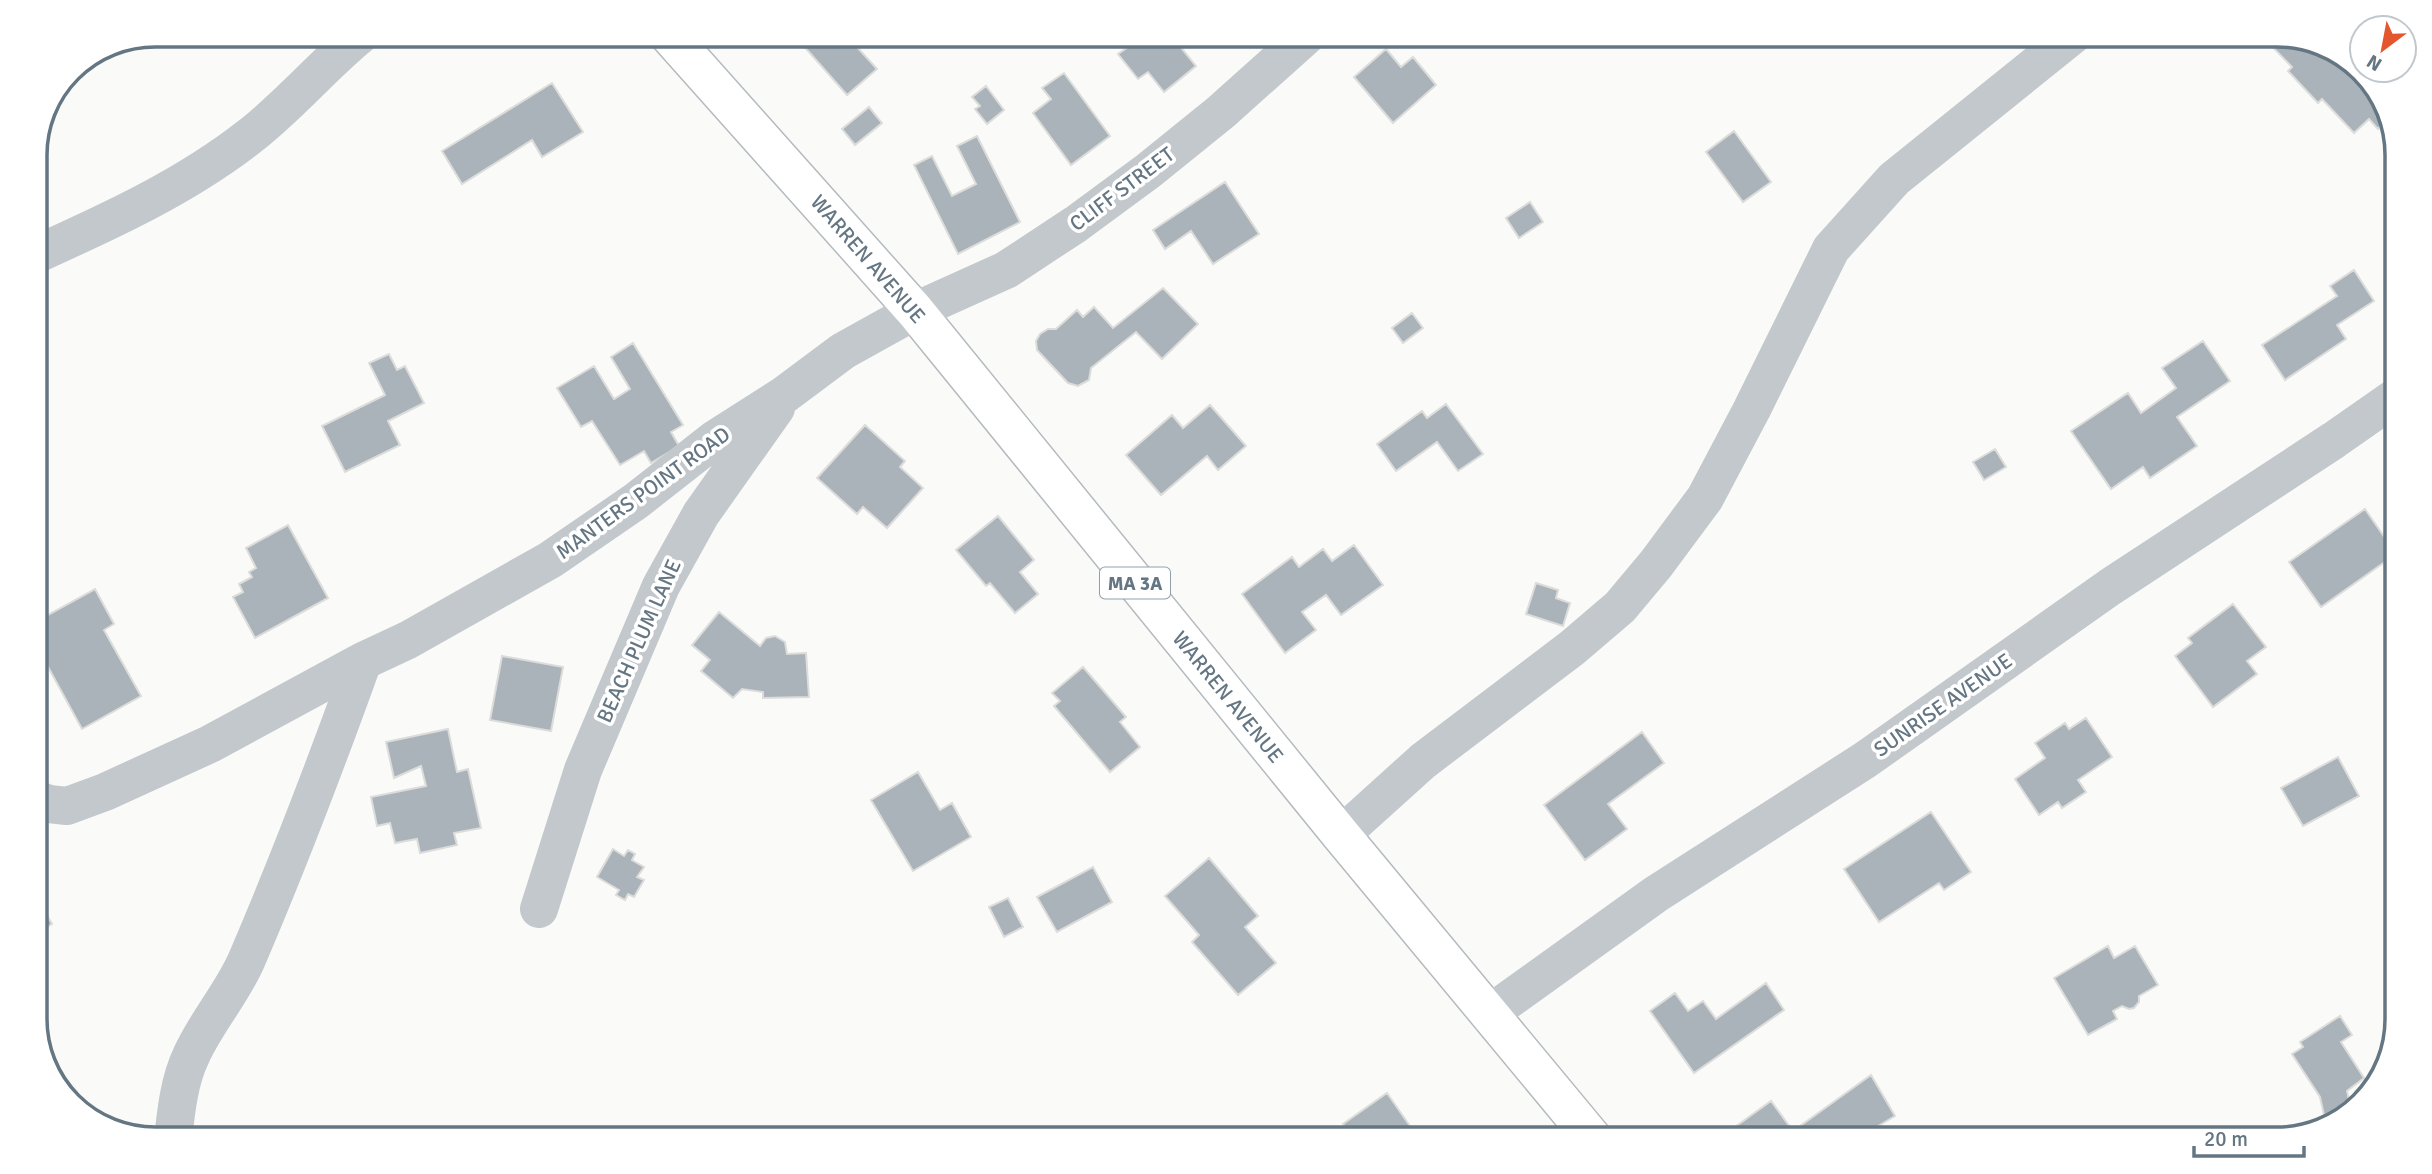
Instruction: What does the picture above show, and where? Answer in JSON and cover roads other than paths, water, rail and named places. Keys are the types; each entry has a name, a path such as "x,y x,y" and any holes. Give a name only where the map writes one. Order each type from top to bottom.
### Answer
{"main road":[{"name":"WARREN AVENUE","path":"680,47 915,311 1341,835 1583,1127"}],"street":[{"path":"47,249 152,199 226,154 273,118 347,47"},
{"name":"CLIFF STREET","path":"915,311 1006,270 1076,224 1159,163 1293,47"},
{"path":"1341,835 1432,754 1572,648 1620,607 1705,498 1831,249 1894,179 2058,47"},
{"name":"MANTERS POINT ROAD","path":"47,803 68,806 158,769 408,640 550,560 636,501 715,439 784,395 843,351 915,311"},
{"name":"BEACH PLUM LANE","path":"539,909 583,770 661,586 701,514 765,426 784,395"},
{"name":"SUNRISE AVENUE","path":"1489,1014 1656,894 1865,760 2110,587 2385,404"},
{"path":"175,1127 190,1057 232,989 245,962 302,823 363,661"}]}
